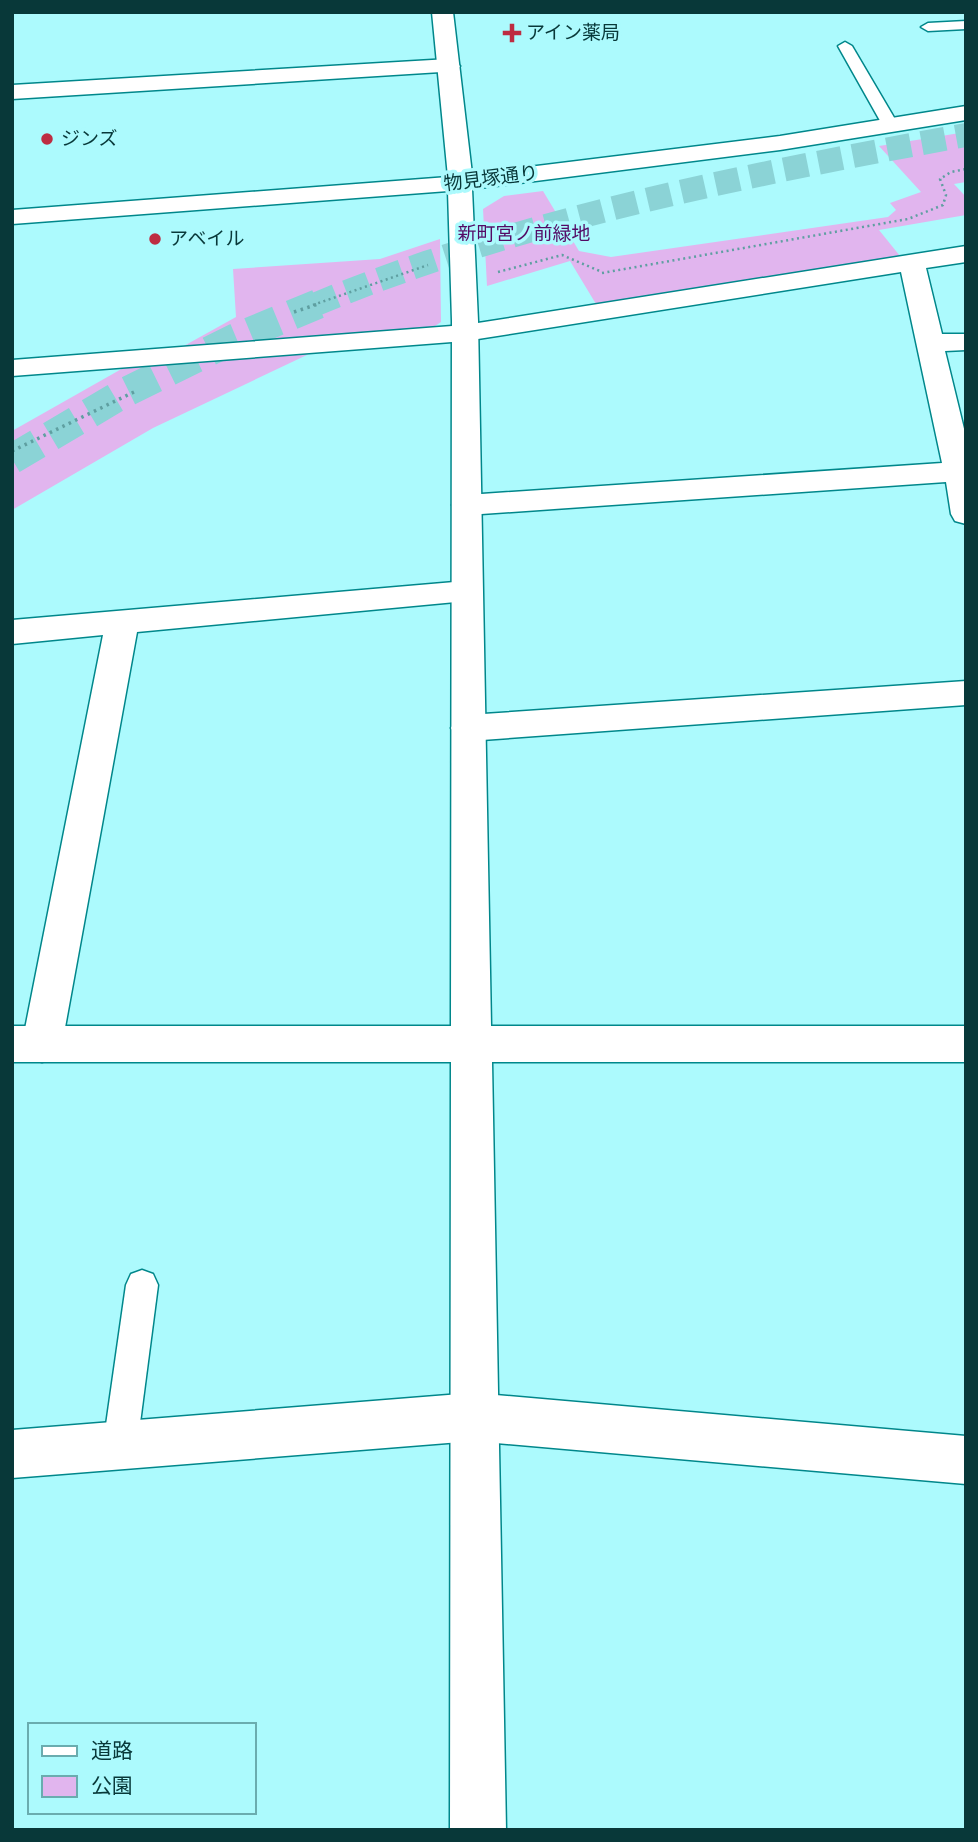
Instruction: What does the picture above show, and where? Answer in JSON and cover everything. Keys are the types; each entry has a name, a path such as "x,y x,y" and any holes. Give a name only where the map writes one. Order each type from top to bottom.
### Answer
{"street":[{"path":"442,12 460,183 465,333 478,1830"},
{"path":"12,92 449,66"},
{"name":"物見塚通り","path":"12,217 460,183 663,158 966,113"},
{"path":"12,368 465,333 966,254"},
{"path":"912,263 963,471 966,514"},
{"path":"930,343 966,342"},
{"path":"467,505 963,471"},
{"path":"12,632 466,592"},
{"path":"122,623 27,1044 966,1044"},
{"path":"468,728 966,693"},
{"path":"12,1454 473,1417 966,1460"}],"lane":[{"path":"928,27 966,25"},
{"path":"866,44 839,46 891,125"},
{"path":"120,1446 142,1285"}],"path":[{"path":"495,273 562,255 602,272 837,234 908,219 943,205 946,195 940,179 951,172 966,169"},
{"path":"602,272 625,309"}],"green space":[{"name":"新町宮ノ前緑地","path":"966,132 966,182 954,184 966,197 966,215 879,230 900,256 596,304 570,261 487,286 483,209 504,196 543,191 579,251 611,257 888,217 896,210 890,203 921,192 879,146"},
{"path":"440,239 441,322 432,328 182,347 236,317 233,269 380,259"},
{"path":"309,354 153,428 12,510 12,431 125,367"}],"tunnel":[{"path":"314,305 393,275 553,224 800,166 966,135"},
{"path":"12,459 122,394 236,338 318,304"}],"place":[{"name":"アイン薬局","path":"512,33"},
{"name":"ジンズ","path":"47,139"},
{"name":"アベイル","path":"155,239"}]}
